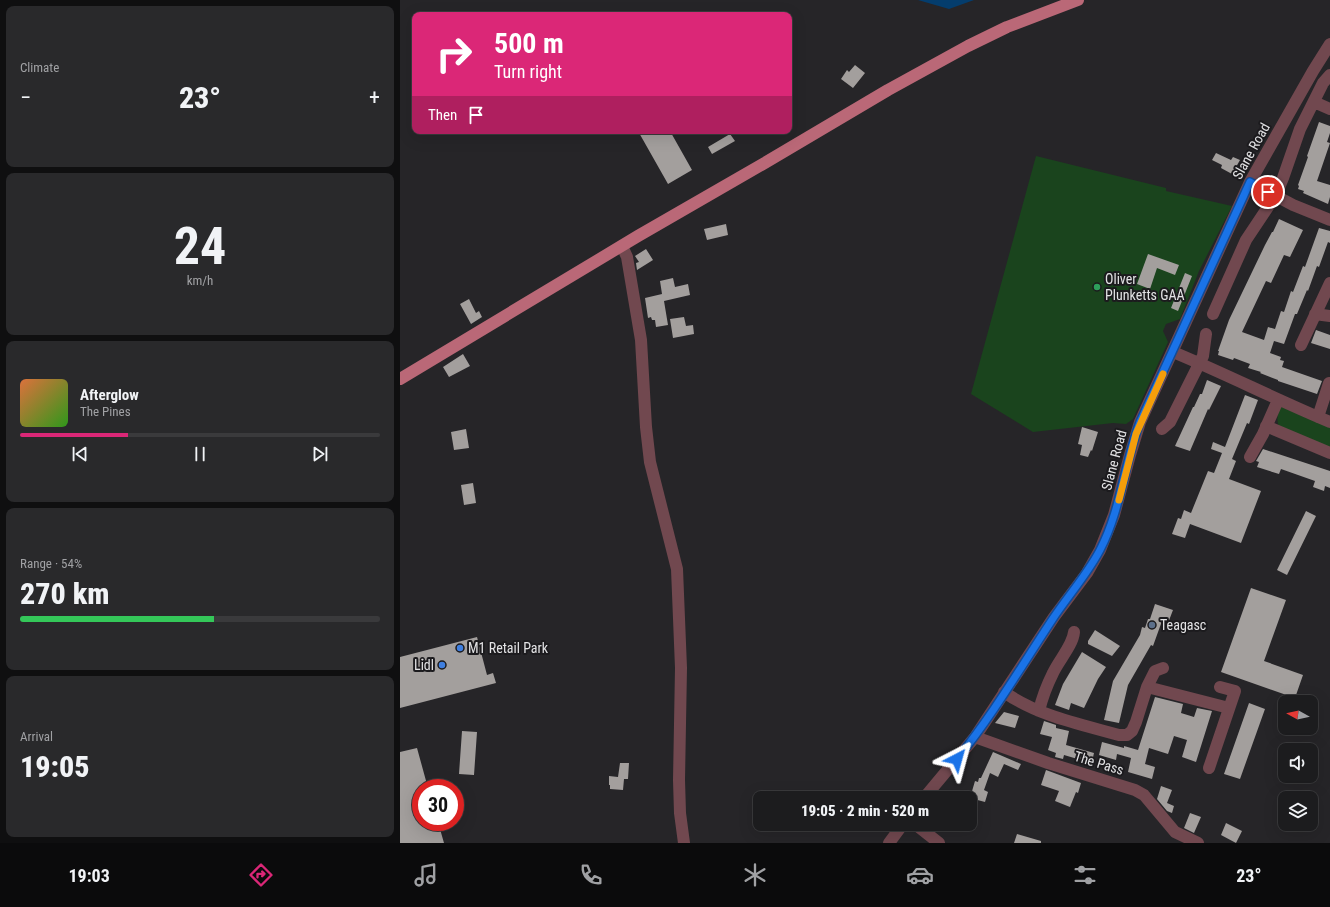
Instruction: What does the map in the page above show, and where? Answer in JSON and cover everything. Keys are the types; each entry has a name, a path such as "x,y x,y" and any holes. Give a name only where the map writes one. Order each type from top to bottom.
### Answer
{"main road":[{"path":"400,379 622,246 888,90 1007,27 1078,0"}],"street":[{"name":"Slane Road","path":"930,791 975,737 1054,617 1087,573 1100,550 1114,515 1136,434 1250,182 1330,44"},
{"path":"1213,314 1246,240 1276,195 1284,178 1300,129 1323,83 1330,75"},
{"path":"1314,102 1330,109"},
{"path":"1250,182 1310,213 1330,220"},
{"path":"622,246 627,258 641,340 646,427 650,462 677,569 681,668 679,780 680,813 684,843"},
{"path":"1301,345 1330,283"},
{"path":"1315,314 1330,316"},
{"path":"1162,429 1170,422 1203,356 1206,334"},
{"path":"1173,352 1330,422"},
{"path":"1318,417 1329,383"},
{"path":"1250,457 1278,400"},
{"path":"1266,426 1330,453"},
{"path":"1039,711 1053,673 1072,641 1074,632"},
{"path":"1004,692 1028,707 1064,720 1119,735 1127,735 1132,730 1136,722 1147,687 1155,671 1163,668"},
{"path":"1147,687 1229,708"},
{"path":"1209,768 1235,691 1220,687"},
{"name":"The Pass","path":"975,737 1048,763 1135,790 1144,795 1175,832 1198,843"},
{"path":"889,843 898,831"},
{"path":"924,831 940,843"}],"green space":[{"name":"Oliver Plunketts GAA","path":"1036,156 1166,188 1166,191 1232,206 1199,271 1180,319 1166,324 1163,331 1168,342 1133,419 1126,424 1113,423 1033,432 971,394"},
{"path":"1280,406 1330,427 1330,449 1279,427 1277,419"}],"water":[{"path":"918,0 974,0 949,9"}],"building":[{"path":"855,65 865,73 853,88 841,79 847,70 849,72"},
{"path":"1319,122 1330,126 1330,133 1327,142 1330,143 1317,181 1330,185 1330,197 1328,204 1303,193 1304,191 1298,189 1308,157 1307,156"},
{"path":"640,134 672,134 692,170 668,184"},
{"path":"730,134 735,141 712,154 708,147"},
{"path":"1216,153 1231,160 1233,157 1240,160 1232,174 1221,168 1222,165 1212,160"},
{"path":"1279,219 1303,230 1290,257 1284,255 1271,283 1266,281 1242,332 1264,340 1268,327 1275,329 1281,311 1284,312 1291,291 1293,292 1303,266 1305,267 1319,228 1330,231 1330,243 1328,242 1308,291 1307,290 1297,314 1295,314 1284,344 1274,341 1270,353 1281,357 1280,360 1284,361 1282,367 1322,381 1317,394 1278,381 1260,373 1261,372 1248,368 1250,364 1234,358 1233,360 1218,355 1229,320"},
{"path":"726,224 728,235 707,240 704,229"},
{"path":"646,249 653,260 637,270 636,263 639,262 635,256"},
{"path":"1148,254 1179,265 1175,275 1157,268 1150,289 1137,284"},
{"path":"1185,273 1192,276 1178,311 1171,308"},
{"path":"673,278 675,287 688,284 690,295 664,301 668,325 656,327 655,320 652,320 651,317 648,318 645,298 662,294 660,281"},
{"path":"469,299 476,313 479,311 482,317 471,324 460,304"},
{"path":"684,317 686,326 693,325 694,334 673,338 670,319"},
{"path":"1316,330 1330,335 1330,349 1311,343"},
{"path":"463,354 470,366 449,377 443,367"},
{"path":"1207,380 1221,386 1209,410 1208,409 1190,451 1175,446 1193,407 1200,394 1202,394"},
{"path":"1245,395 1258,400 1249,424 1247,423 1232,459 1236,461 1229,479 1261,491 1241,543 1190,524 1185,538 1172,534 1178,518 1181,519 1184,510 1191,513 1208,471 1214,473 1222,453 1211,449 1213,442 1225,447"},
{"path":"1082,427 1098,432 1092,451 1091,450 1088,457 1080,455 1082,445 1078,444"},
{"path":"466,429 469,448 454,450 451,432"},
{"path":"1263,449 1330,471 1330,488 1325,486 1324,491 1313,487 1315,481 1281,469 1279,474 1257,467 1259,462 1256,461"},
{"path":"473,483 476,503 464,505 461,485"},
{"path":"1306,511 1316,516 1287,575 1277,570"},
{"path":"1251,588 1286,600 1264,661 1303,675 1296,695 1286,695 1221,672"},
{"path":"1155,604 1173,610 1168,623 1162,621 1153,646 1151,645 1128,685 1119,723 1104,720 1113,681 1140,635 1142,627 1145,628 1148,619 1150,619"},
{"path":"1095,630 1120,646 1112,656 1088,644 1088,641"},
{"name":"Lidl","path":"477,637 487,675 493,673 496,683 400,708 400,657"},
{"path":"1082,652 1106,667 1098,679 1084,708 1071,703 1069,710 1055,705 1063,684"},
{"path":"1155,697 1183,704 1181,713 1194,717 1197,708 1212,711 1196,762 1182,757 1187,740 1174,736 1168,754 1149,748 1145,764 1155,767 1152,779 1128,772 1131,758 1117,754 1116,760 1099,755 1102,742 1138,750"},
{"path":"1249,703 1265,709 1240,779 1224,774"},
{"path":"1004,712 1019,716 1015,728 995,723"},
{"path":"1044,721 1056,725 1056,728 1069,731 1066,745 1094,753 1091,766 1080,762 1081,760 1064,755 1063,759 1055,757 1056,753 1048,750 1052,737 1040,734"},
{"path":"462,731 477,732 474,775 459,774"},
{"path":"417,748 426,779 412,779 412,831 441,831 444,843 400,843 400,752"},
{"path":"993,752 1021,764 1018,770 1004,764 998,777 990,773 984,790 988,792 985,802 977,800 977,791 972,791 975,781 978,782 979,778 981,778"},
{"path":"620,763 629,763 628,779 624,779 623,790 610,789 609,776 618,777"},
{"path":"1046,770 1081,783 1078,793 1076,792 1070,807 1055,801 1059,791 1041,785"},
{"path":"1161,786 1172,790 1167,803 1174,806 1172,813 1167,811 1157,799"},
{"path":"1190,813 1201,817 1194,833 1184,828"},
{"path":"1226,823 1242,831 1236,843 1221,835"},
{"path":"1017,834 1041,841 1041,843 1014,843"}],"slow traffic":[{"path":"1119,500 1140,422 1163,374"}],"place":[{"name":"Oliver Plunketts GAA","path":"1097,287"},
{"name":"Teagasc","path":"1152,625"},
{"name":"M1 Retail Park","path":"460,648"},
{"name":"Lidl","path":"442,665"}],"route":[{"path":"957,759 975,737 1054,617 1087,573 1100,550 1114,515 1140,422 1250,182 1268,192"}]}
